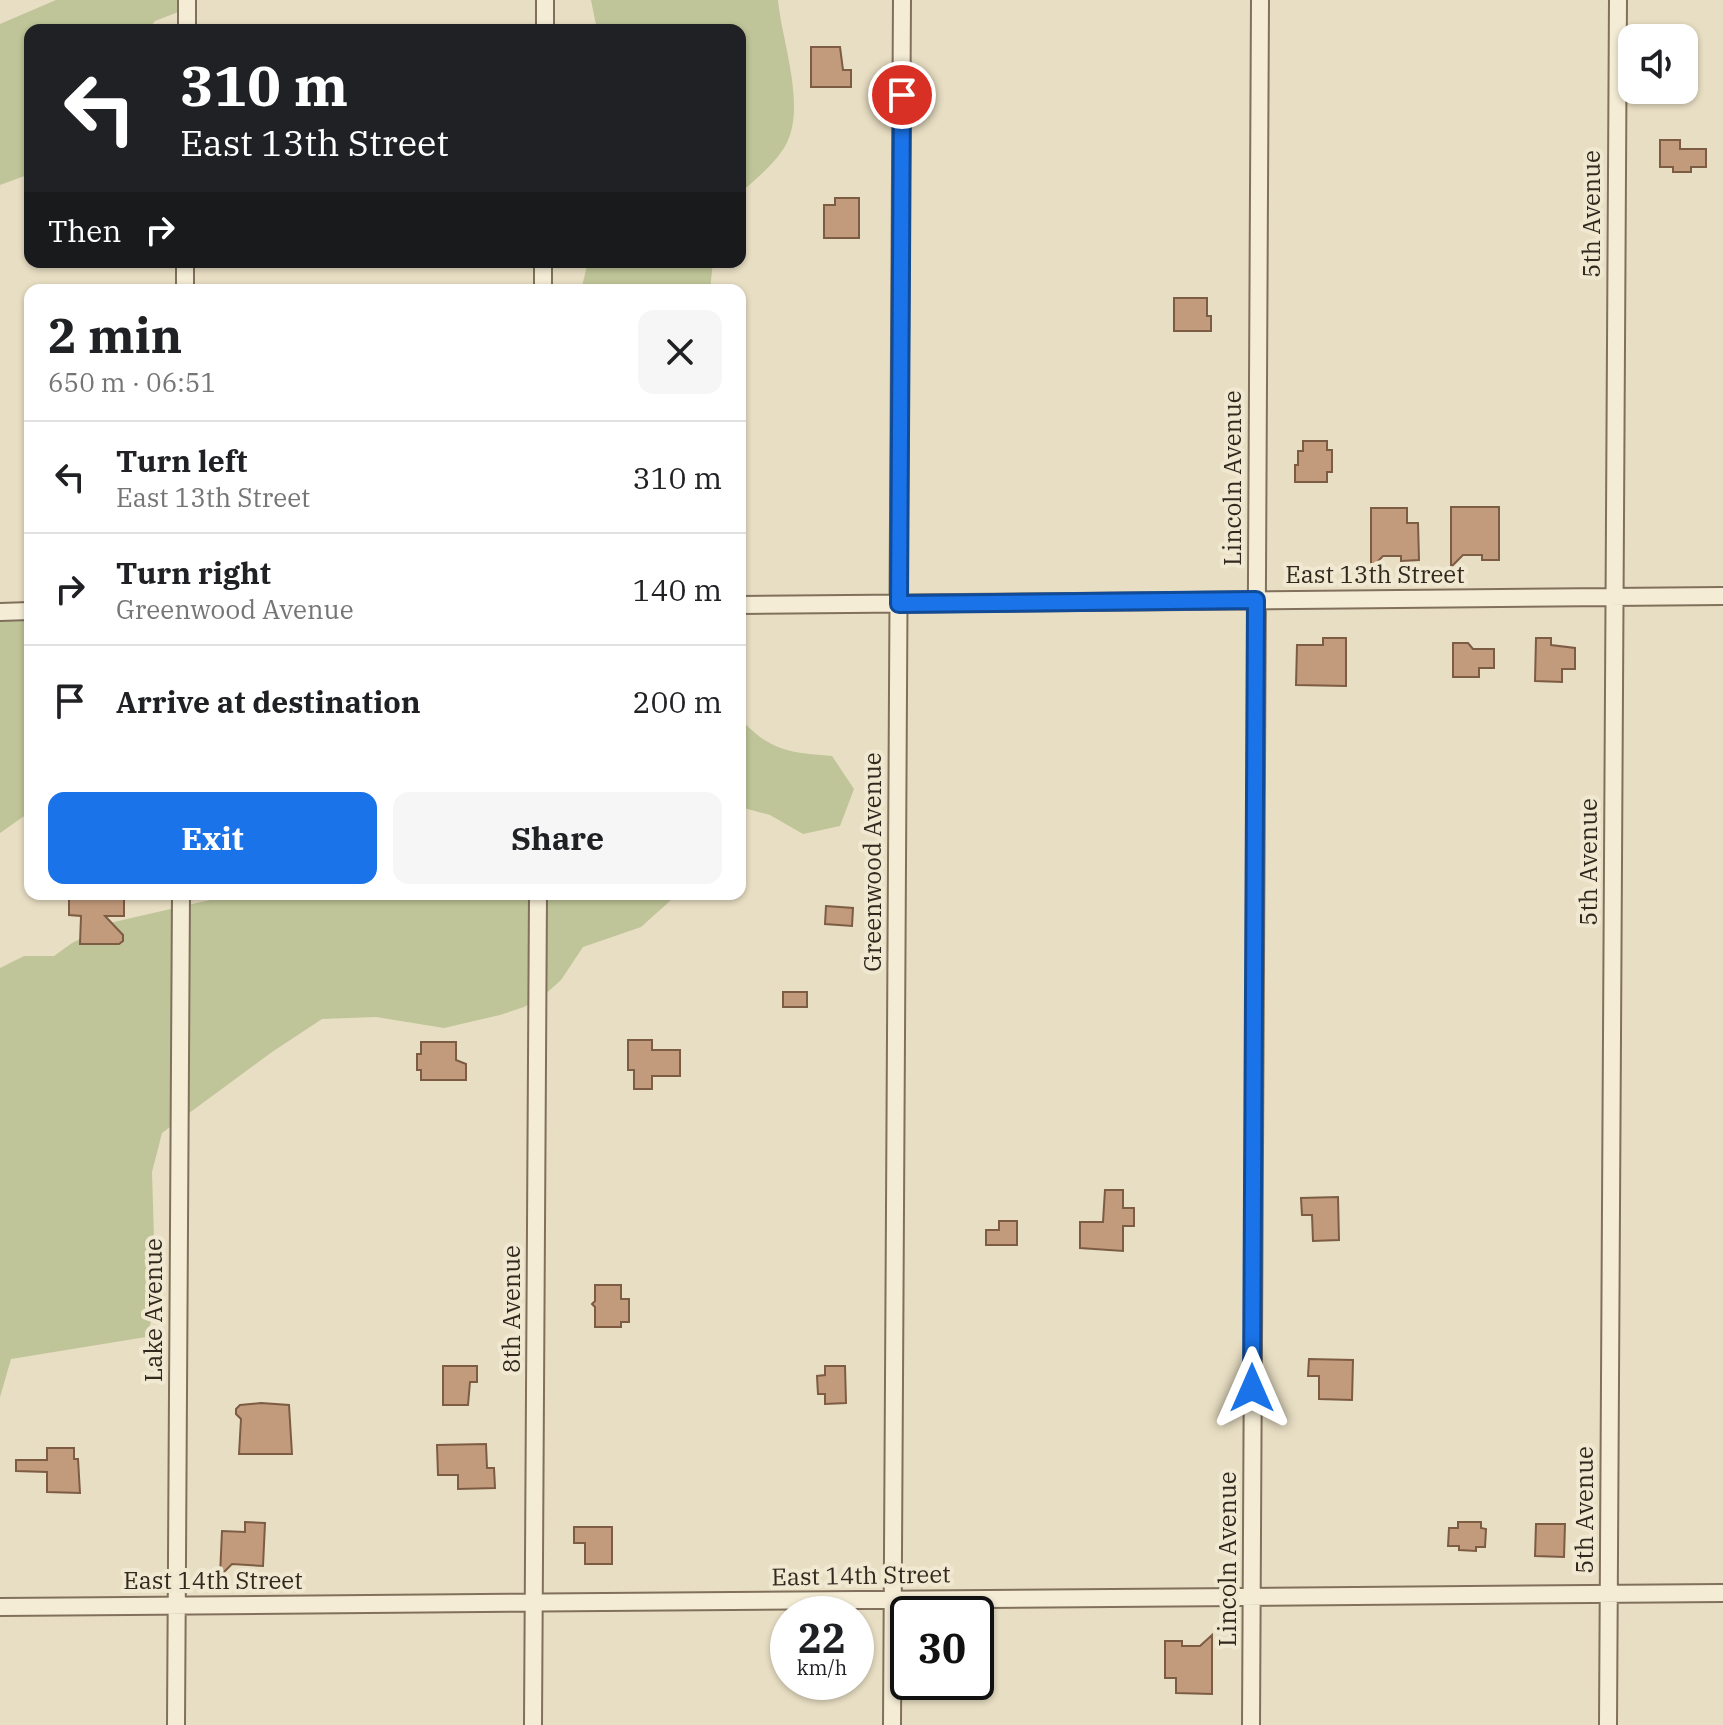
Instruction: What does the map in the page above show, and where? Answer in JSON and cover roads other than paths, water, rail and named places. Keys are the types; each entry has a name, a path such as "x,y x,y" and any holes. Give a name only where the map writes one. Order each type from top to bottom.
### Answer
{"street":[{"path":"187,0 187,24"},
{"path":"545,0 545,24"},
{"name":"Greenwood Avenue","path":"893,1596 902,0"},
{"name":"Lincoln Avenue","path":"1251,1725 1260,0"},
{"name":"5th Avenue","path":"1608,1725 1618,0"},
{"name":"East 13th Street","path":"746,605 1723,596"},
{"path":"0,612 24,611"},
{"name":"Lake Avenue","path":"176,1725 181,900"},
{"name":"8th Avenue","path":"533,1725 538,900"},
{"name":"East 14th Street","path":"994,1598 1723,1593"},
{"name":"East 14th Street","path":"0,1607 890,1599"},
{"name":"Greenwood Avenue","path":"892,1700 892,1725"}]}
